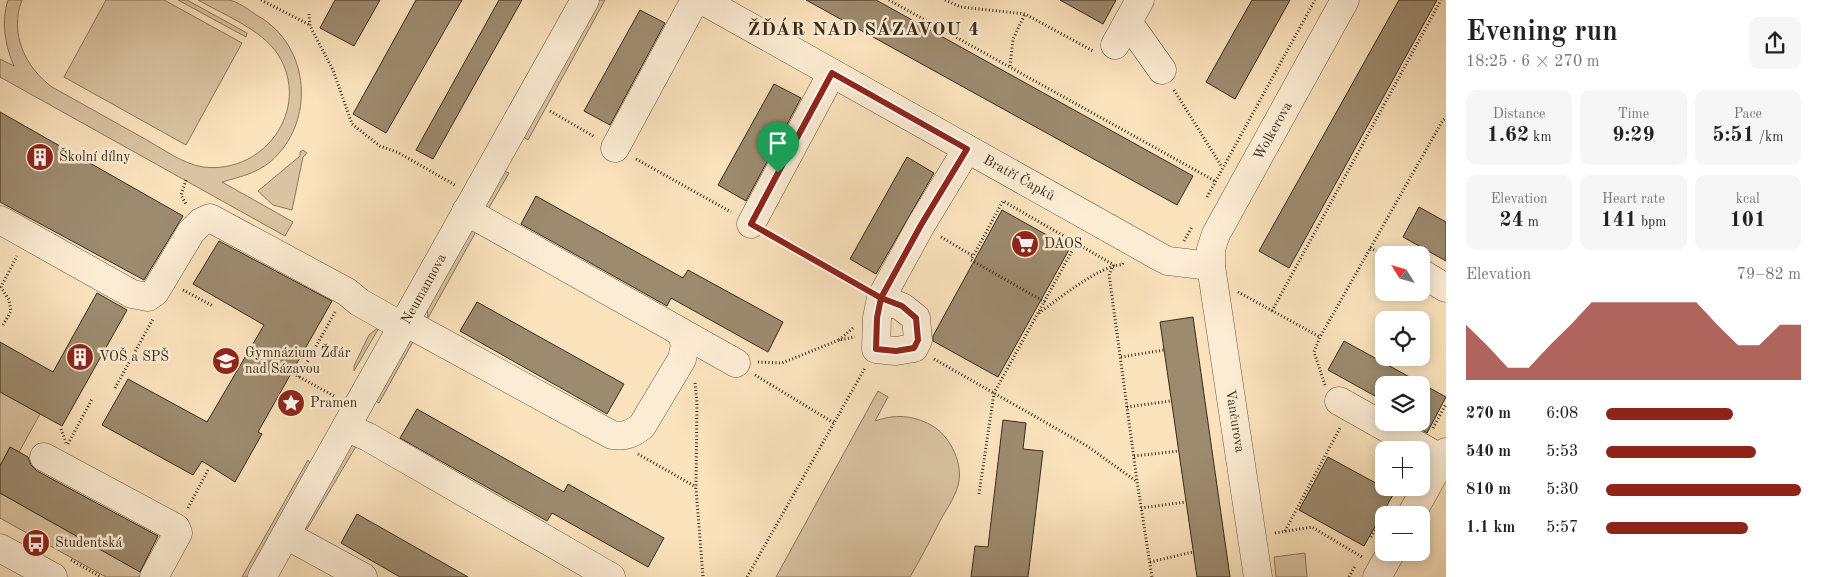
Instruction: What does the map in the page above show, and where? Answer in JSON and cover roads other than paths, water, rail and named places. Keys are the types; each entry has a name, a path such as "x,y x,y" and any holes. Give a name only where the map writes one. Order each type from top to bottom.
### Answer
{"street":[{"name":"Neumannova","path":"262,577 286,535 317,457 346,427 404,325 463,200 585,0"},
{"path":"615,148 695,0"},
{"name":"Bratří Čapků","path":"702,0 1160,258 1168,261 1211,266"},
{"name":"Wolkerova","path":"1211,266 1211,249 1216,234 1345,0"},
{"path":"1115,46 1134,11"},
{"path":"1134,11 1162,70"},
{"path":"751,224 832,73"},
{"path":"881,298 902,306 916,318 918,340 914,348 896,351 876,349 877,318 881,298 921,225 967,149"},
{"path":"463,200 682,347 736,363"},
{"path":"0,220 132,294 148,297 156,292 191,232 201,222 210,218 347,292 359,302 612,436 620,437 633,434 642,426 682,347"},
{"name":"Vančurova","path":"1211,266 1258,577"},
{"path":"1430,279 1446,288"},
{"path":"1345,404 1444,456 1403,506"},
{"path":"346,427 368,437 601,575"},
{"path":"44,456 176,528 178,533 154,577"},
{"path":"286,535 363,577"},
{"path":"0,548 53,577"},
{"path":"1376,561 1377,577"}],"place":[{"name":"Školní dílny","path":"40,157"},
{"name":"DAOS","path":"1025,244"},
{"name":"VOŠ a SPŠ","path":"80,357"},
{"name":"Gymnázium Žďár nad Sázavou","path":"226,361"},
{"name":"Pramen","path":"291,403"},
{"name":"Studentská","path":"36,543"}],"district":[{"name":"ŽĎÁR NAD SÁZAVOU 4","path":"864,30"}]}
